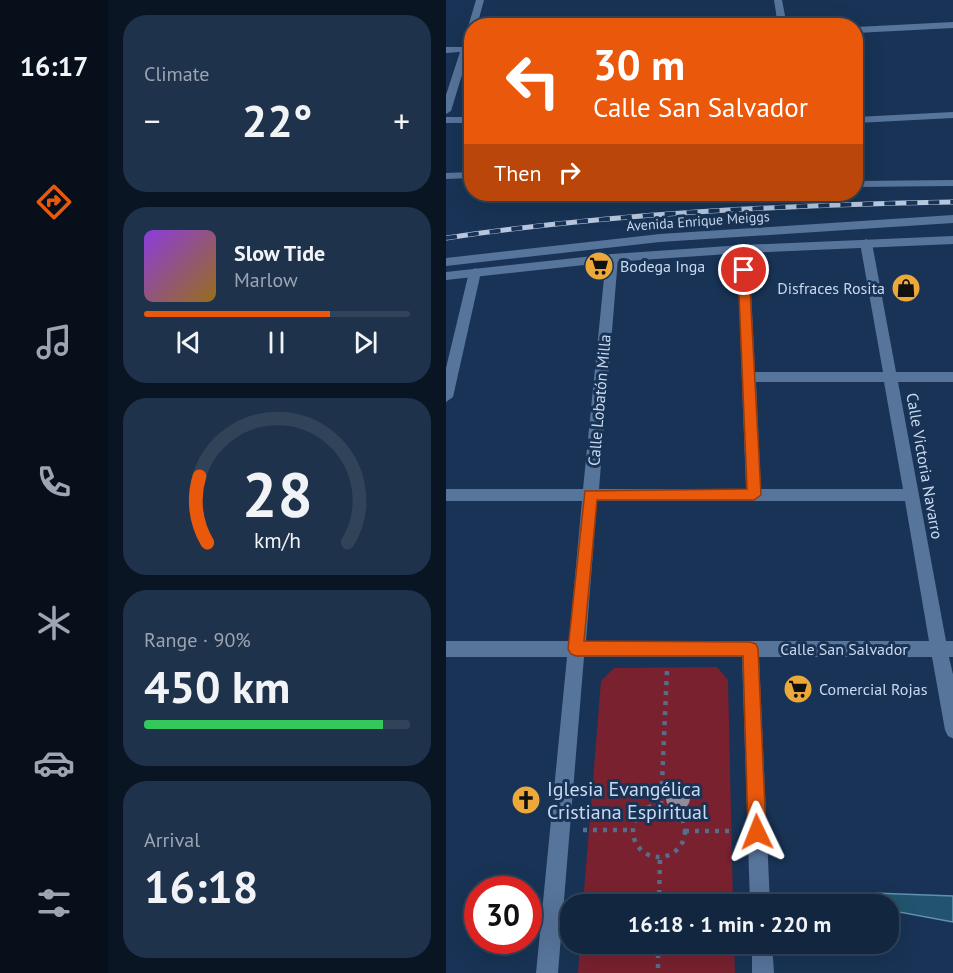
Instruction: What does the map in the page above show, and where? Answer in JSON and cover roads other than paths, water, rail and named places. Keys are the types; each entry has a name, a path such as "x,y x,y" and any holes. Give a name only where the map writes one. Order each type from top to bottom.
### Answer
{"street":[{"path":"475,18 480,0"},
{"path":"778,0 781,18"},
{"path":"863,30 953,25"},
{"path":"446,50 464,49"},
{"path":"446,111 464,60"},
{"path":"863,120 953,115"},
{"path":"446,120 464,120"},
{"path":"446,176 464,175"},
{"path":"863,184 953,183"},
{"name":"Avenida Enrique Meiggs","path":"446,262 660,238 953,219"},
{"name":"Avenida Enrique Meiggs","path":"446,276 612,258 743,249 953,240"},
{"name":"Calle Victoria Navarro","path":"866,243 911,495 946,649 953,730"},
{"path":"743,249 754,495"},
{"name":"Calle Lobatón Milla","path":"547,973 612,258"},
{"path":"446,397 475,272"},
{"path":"749,377 953,377"},
{"path":"446,495 911,495"},
{"name":"Calle San Salvador","path":"446,649 946,649"},
{"path":"750,649 760,894"},
{"path":"762,954 763,973"}],"railway":[{"path":"446,238 636,216 827,205 954,202"}],"place":[{"name":"Bodega Inga","path":"599,266"},
{"name":"Disfraces Rosita","path":"906,288"},
{"name":"Comercial Rojas","path":"798,689"},
{"name":"Iglesia Evangélica Cristiana Espiritual","path":"526,800"}]}
